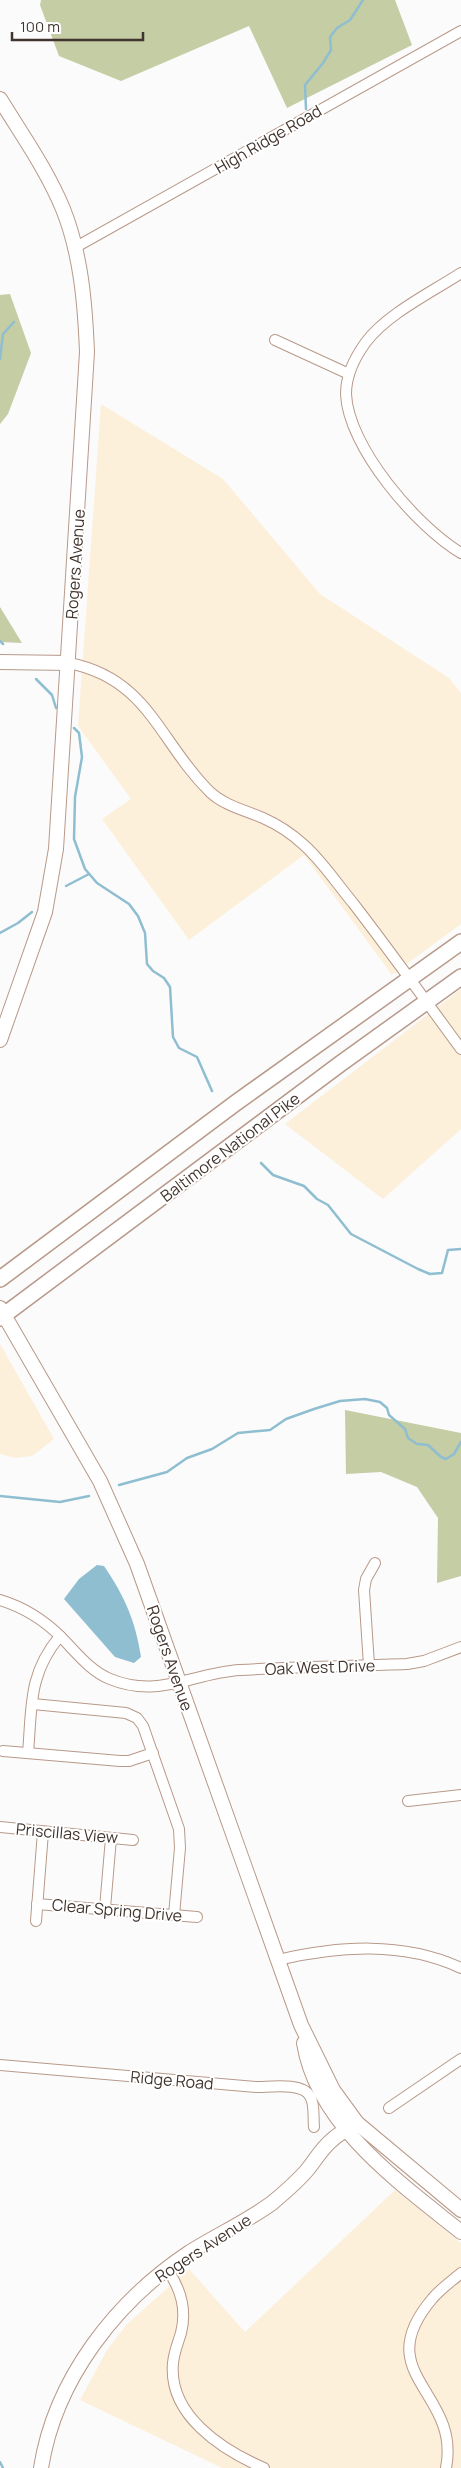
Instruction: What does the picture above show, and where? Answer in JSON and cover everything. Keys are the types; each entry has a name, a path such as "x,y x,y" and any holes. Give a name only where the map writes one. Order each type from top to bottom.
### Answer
{"main road":[{"name":"Rogers Avenue","path":"0,99 55,192 69,225 76,247 84,293 87,360 56,849 51,885 38,935 0,1040"},
{"path":"0,662 69,663"},
{"name":"Baltimore National Pike","path":"0,1279 237,1102 461,942"},
{"name":"Baltimore National Pike","path":"1,1314 457,982"},
{"name":"Rogers Avenue","path":"1,1314 91,1464 111,1503 138,1564 301,2025 306,2059 317,2086 330,2108 352,2127 332,2139 316,2156 308,2169 272,2202 167,2269 117,2314 96,2341 63,2397 52,2423 40,2468"},
{"path":"352,2127 461,2210"},
{"path":"352,2127 397,2179 461,2232"}],"street":[{"name":"High Ridge Road","path":"76,247 461,31"},
{"path":"461,274 380,328 367,341 349,374 348,406 361,440 392,490 412,513 434,533 461,553"},
{"path":"275,340 349,374"},
{"path":"69,663 86,666 112,678 133,694 197,778 213,795 227,804 280,826 305,846 366,919 461,1049"},
{"path":"369,1665 364,1590 366,1579 375,1563"},
{"name":"Oak West Drive","path":"0,1600 14,1604 38,1618 60,1636 82,1660 107,1678 132,1687 158,1687 179,1684 238,1670 424,1661 461,1647"},
{"path":"28,1753 36,1675 42,1662 60,1636"},
{"path":"32,1704 131,1715 137,1718 143,1726 180,1829 174,1915"},
{"path":"3,1751 120,1761 153,1753"},
{"path":"408,1801 461,1795"},
{"name":"Priscillas View","path":"0,1827 133,1840"},
{"path":"36,1921 43,1832"},
{"path":"105,1908 111,1838"},
{"name":"Clear Spring Drive","path":"37,1904 105,1908 197,1917"},
{"path":"278,1960 332,1949 377,1948 430,1957 461,1968"},
{"path":"390,2108 461,2059"},
{"name":"Ridge Road","path":"0,2065 246,2086 295,2088 307,2092 311,2097 314,2127"},
{"path":"167,2269 177,2284 184,2310 184,2320 173,2362 174,2385 179,2398 193,2420 206,2433 248,2461 264,2468"},
{"path":"441,2395 418,2366 413,2344 414,2332 418,2320 433,2297 461,2273"},
{"path":"446,2468 455,2445 456,2432"}],"shaded area":[{"path":"101,404 223,479 320,594 449,678 461,693 461,924 392,975 304,855 189,940 102,819 131,799 78,726"},
{"path":"461,989 461,1129 383,1199 285,1124"},
{"path":"0,1344 54,1439 32,1456 15,1458 0,1454"},
{"path":"395,2190 461,2243 461,2468 222,2468 80,2400 107,2350 127,2324 189,2269 245,2332"}],"green space":[{"path":"41,0 395,0 412,45 287,108 249,26 121,81 59,56 40,5"},
{"path":"10,294 31,353 8,414 0,424 0,295"},
{"path":"0,607 22,643 0,642"},
{"path":"345,1410 461,1433 461,1576 437,1583 438,1518 417,1487 381,1472 346,1474"}],"water":[{"path":"97,1565 104,1566 118,1588 128,1609 136,1632 141,1657 134,1663 115,1657 64,1599 79,1579"}],"waterway":[{"path":"306,109 305,85 331,50 330,37 337,28 350,20 363,0"},
{"path":"0,359 3,334 14,322"},
{"path":"0,641 3,644"},
{"path":"36,679 52,695 56,708"},
{"path":"74,728 79,733 82,757 75,797 74,839 85,869 97,883 129,904 138,916 145,933 147,964 153,971 164,978 170,987 173,1037 179,1048 197,1057 212,1091"},
{"path":"66,886 89,874"},
{"path":"0,933 18,923 32,912"},
{"path":"261,1163 273,1175 304,1186 317,1199 328,1205 351,1234 418,1269 430,1274 442,1273 448,1250 461,1249"},
{"path":"119,1485 167,1472 187,1458 212,1449 238,1433 270,1430 286,1419 340,1401 365,1399 380,1402 387,1408 389,1415 405,1429 408,1438 417,1444 428,1445 446,1459 454,1454 461,1442"},
{"path":"0,1496 60,1502 89,1496"},
{"path":"0,2462 3,2468"}]}
